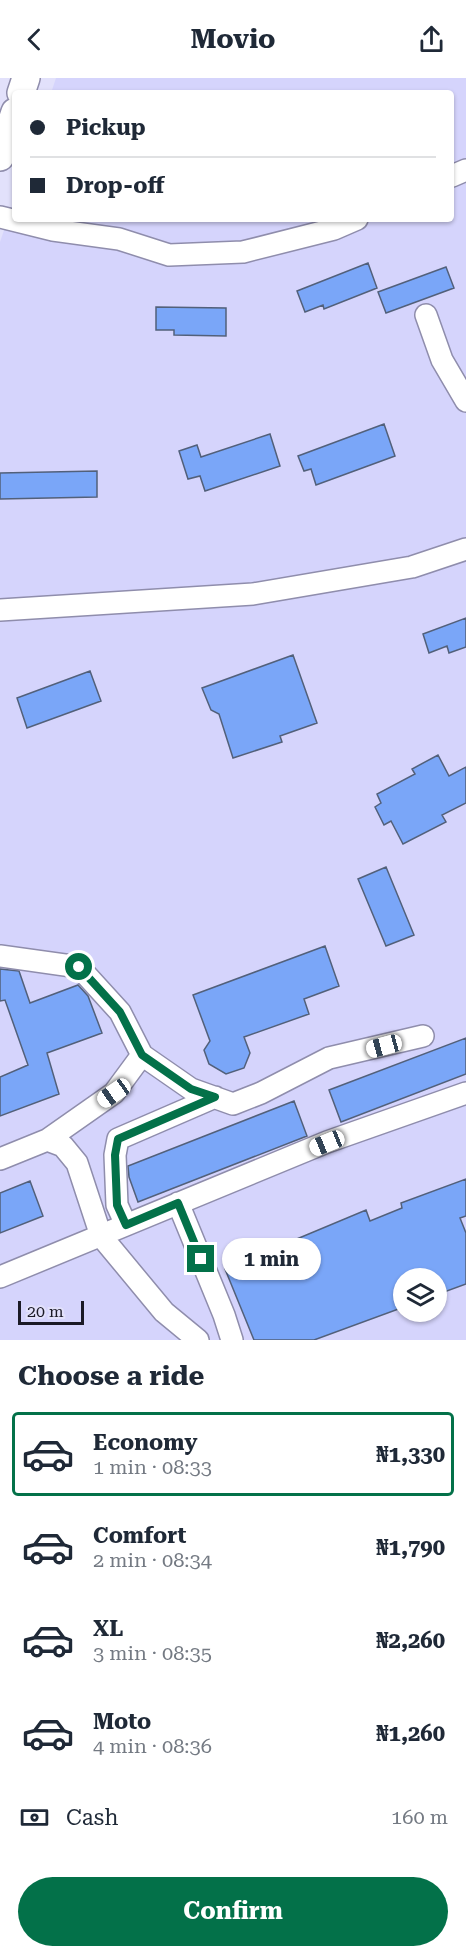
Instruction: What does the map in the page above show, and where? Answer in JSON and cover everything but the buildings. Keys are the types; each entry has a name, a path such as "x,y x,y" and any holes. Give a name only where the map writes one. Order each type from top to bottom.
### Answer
{"street":[{"path":"0,157 12,121"},
{"path":"20,222 53,230 119,239 169,255 243,252 334,229 350,222"},
{"path":"426,315 442,360 466,400"},
{"path":"0,610 253,594 412,567 466,549"},
{"path":"0,956 79,967 120,1012 142,1055 191,1089 233,1104 261,1093 329,1058 423,1036"},
{"path":"0,1159 47,1140 114,1093 142,1055"},
{"path":"0,1277 327,1143 466,1093"},
{"path":"126,1225 117,1205 115,1155 118,1139 215,1097"},
{"path":"47,1140 63,1146 77,1163 101,1236 164,1311 198,1340"},
{"path":"178,1203 232,1340"}],"shaded area":[{"path":"56,78 466,78 466,1340 0,1340 0,242 12,207 12,222 454,222 454,90 52,90"}],"route":[{"path":"79,967 120,1012 142,1055 191,1089 215,1097 118,1139 115,1155 117,1205 126,1225 178,1203 201,1259"}]}
